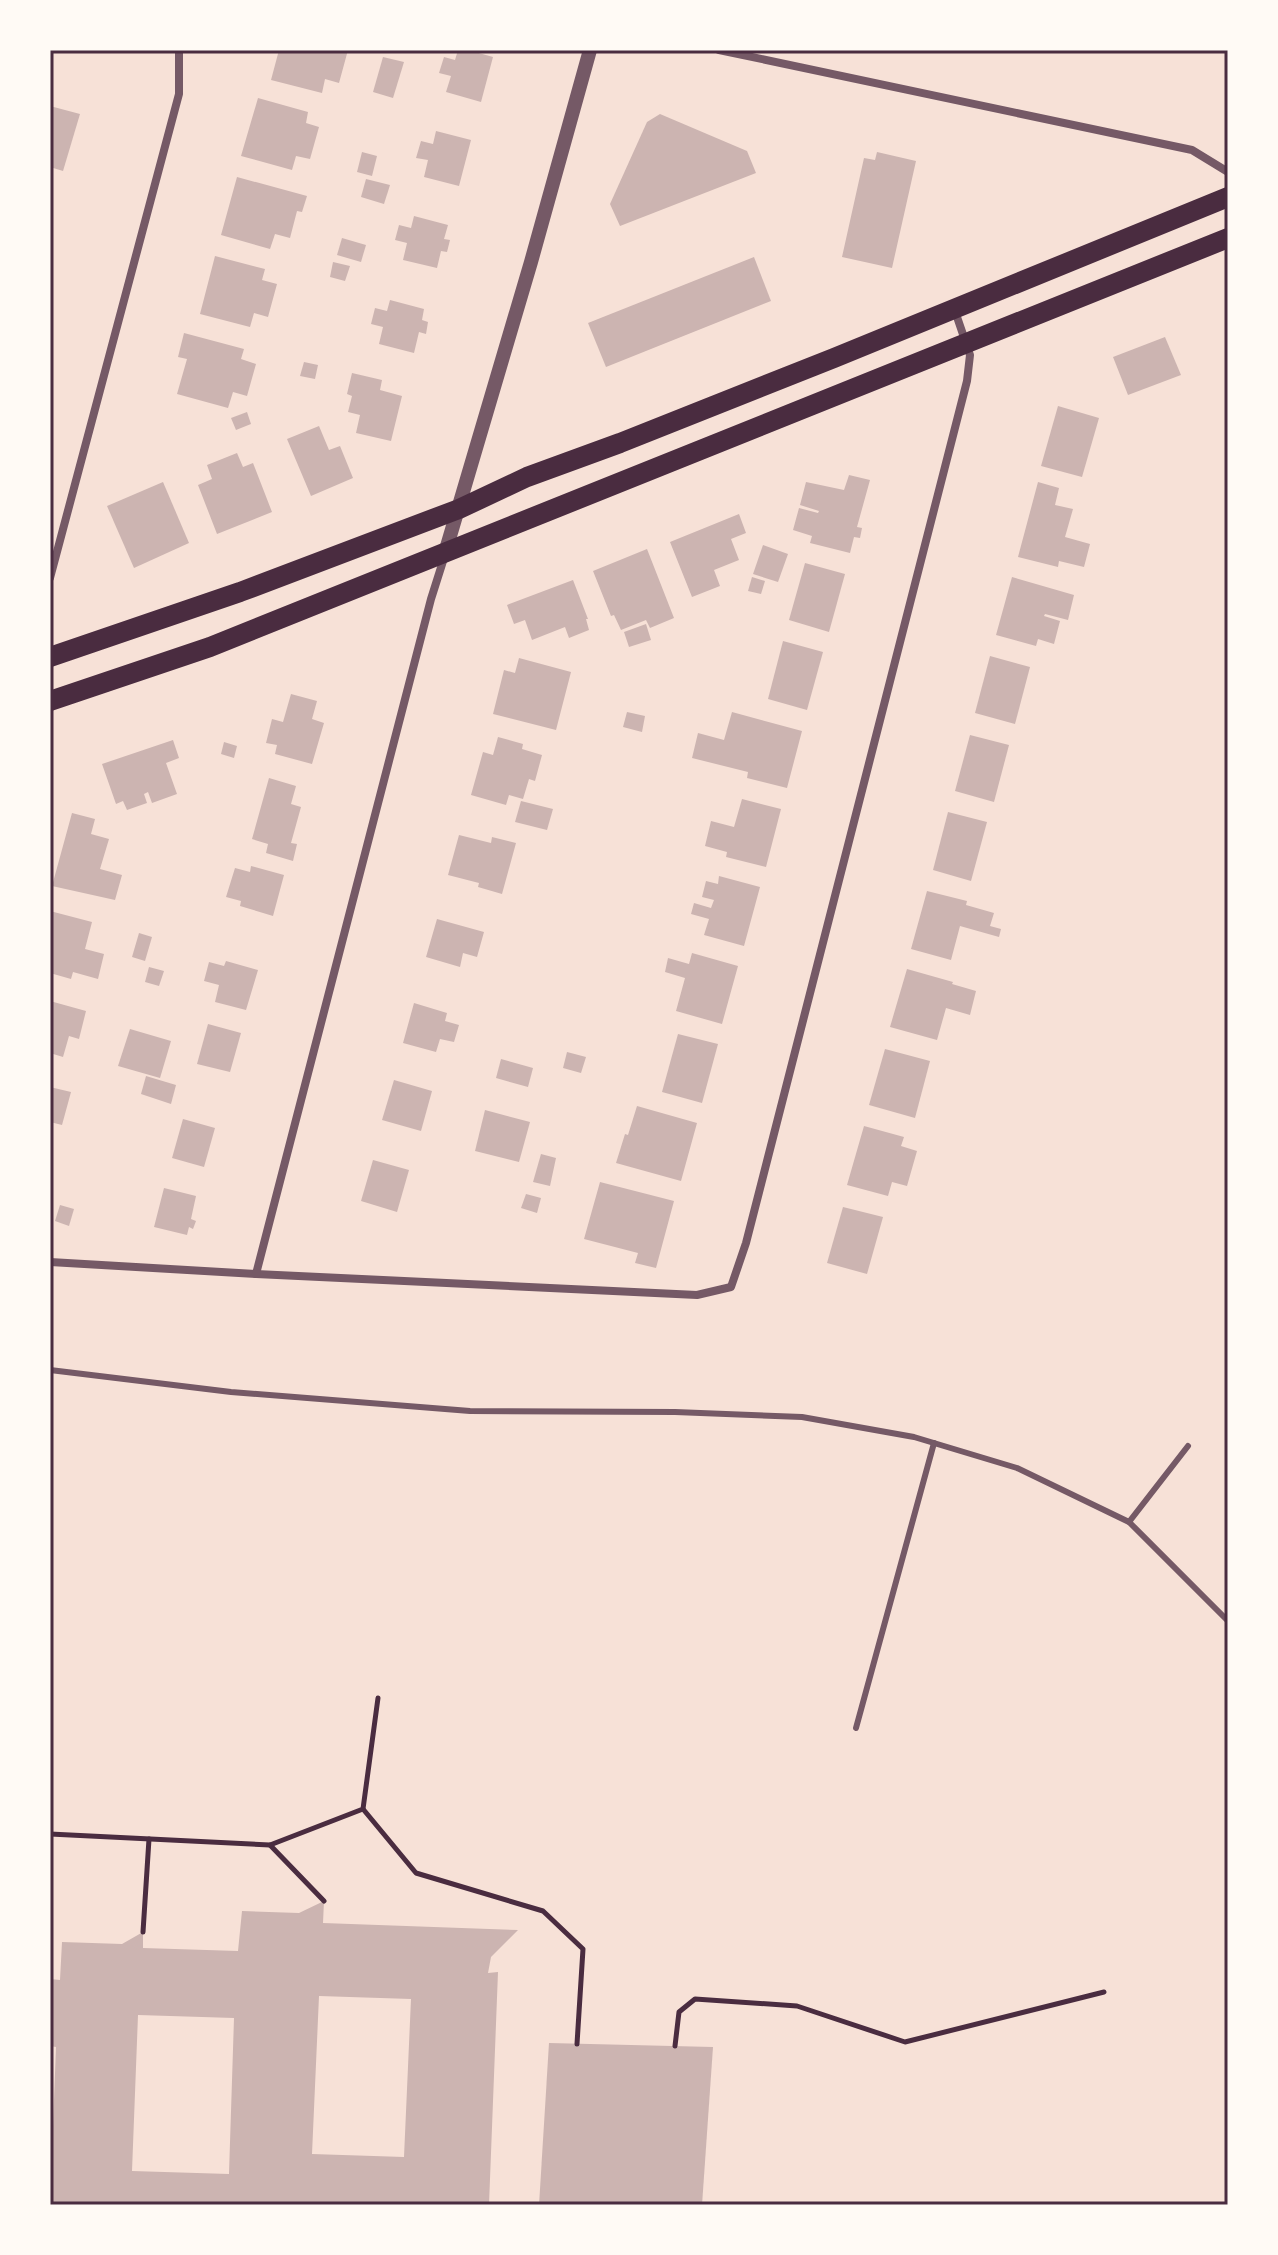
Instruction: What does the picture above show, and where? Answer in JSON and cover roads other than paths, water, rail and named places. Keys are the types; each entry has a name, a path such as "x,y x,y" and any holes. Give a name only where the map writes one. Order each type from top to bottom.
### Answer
{"main road":[{"path":"50,657 240,592 459,509 527,477 620,443 1228,197"},
{"path":"50,701 210,647 1228,238"}],"street":[{"path":"50,578 179,94 179,50"},
{"path":"256,1274 431,599 527,277 590,50"},
{"path":"719,50 1192,150 1228,172"},
{"path":"50,1262 697,1295 731,1287 746,1243 967,381 970,355 954,309"}],"lane":[{"path":"50,1370 231,1392 470,1411 675,1412 802,1417 914,1437 1017,1468 1129,1522 1228,1621"},
{"path":"856,1728 934,1443"},
{"path":"1129,1522 1188,1446"}]}
